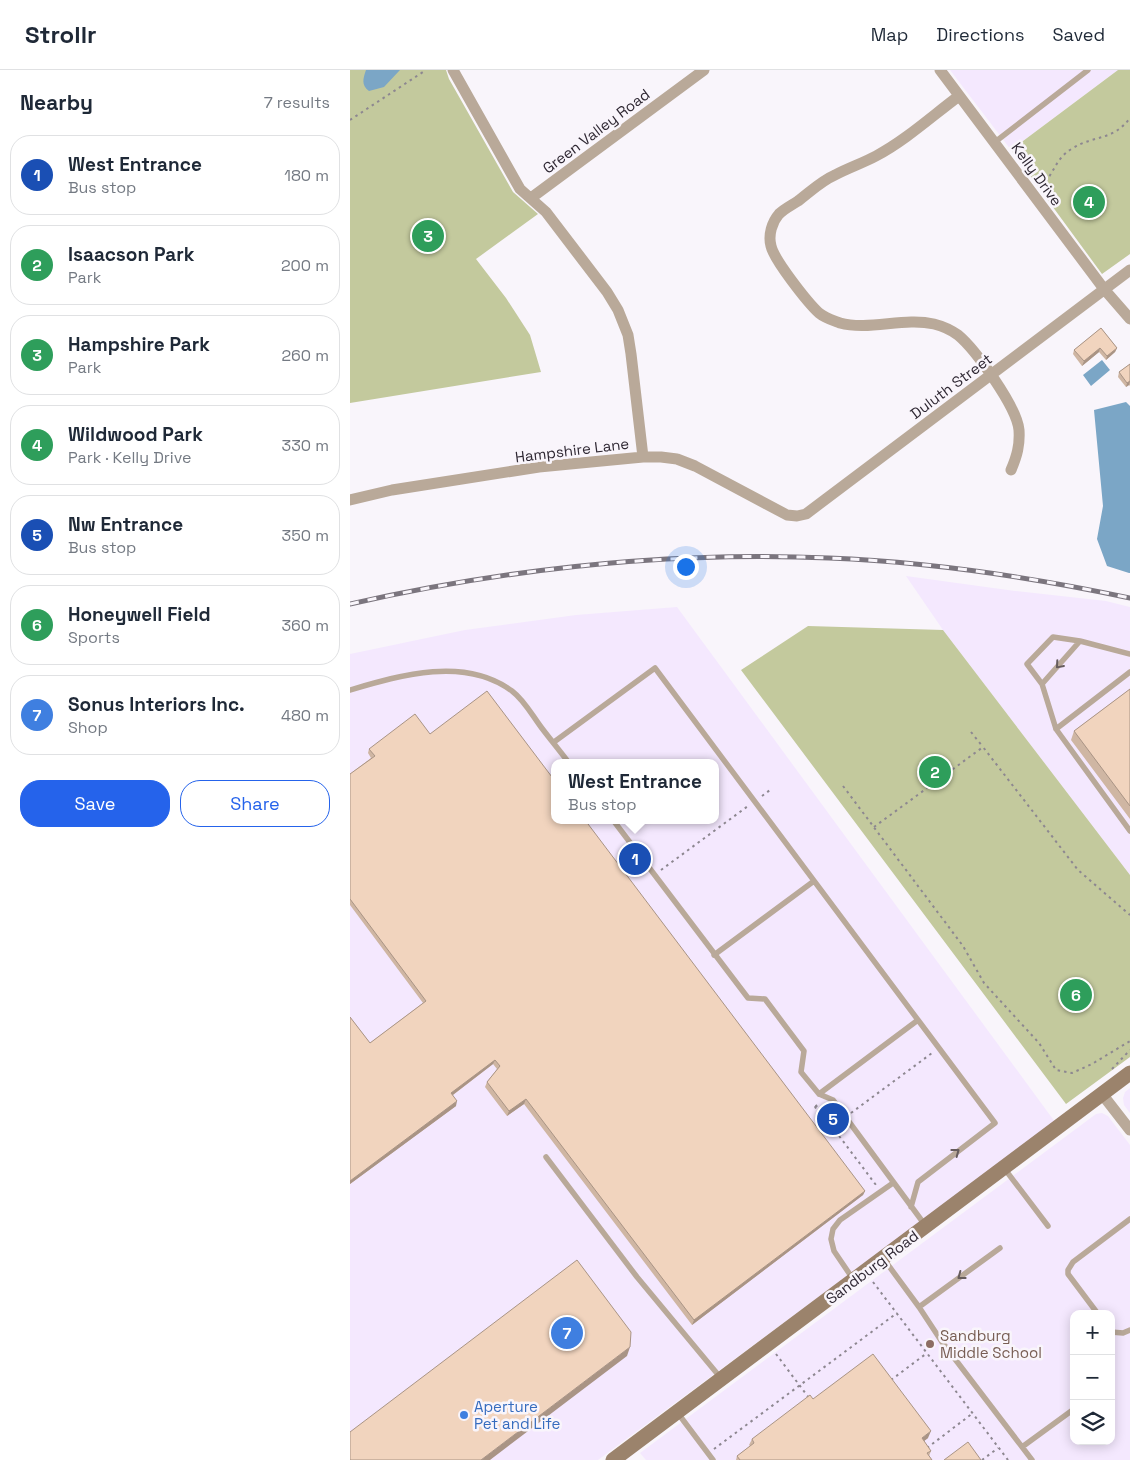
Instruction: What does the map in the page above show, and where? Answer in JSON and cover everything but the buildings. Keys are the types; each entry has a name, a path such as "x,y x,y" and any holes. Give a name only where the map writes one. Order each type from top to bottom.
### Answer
{"street":[{"path":"453,70 520,189 546,212 607,292 618,310 628,335 632,354 643,456"},
{"name":"Green Valley Road","path":"531,198 704,70"},
{"name":"Kelly Drive","path":"940,70 1104,289 1130,319"},
{"path":"959,96 899,141 877,155 834,175 779,214 770,235 771,246 775,257 810,303 829,319 855,325 920,322 946,328 958,336 990,375 1012,408 1019,428 1019,451 1012,470"},
{"name":"Duluth Street","path":"787,515 797,516 806,514 1130,270"},
{"name":"Hampshire Lane","path":"350,500 392,490 539,467 643,456 677,460 695,466 787,515"},
{"name":"Sandburg Road","path":"613,1460 1130,1073"},
{"path":"1102,1094 1130,1130"}],"lane":[{"path":"995,142 1088,70"},
{"path":"1130,654 1080,641 1053,637 1027,664 1042,684 1056,730 1130,831"},
{"path":"1042,684 1080,641"},
{"path":"554,742 655,668 995,1123 918,1182 911,1207"},
{"path":"350,690 388,679 429,672 457,672 483,676 512,692 566,759"},
{"path":"1056,730 1130,672"},
{"path":"616,824 748,998 765,999 804,1051 802,1072 819,1094 833,1100 926,1226"},
{"path":"714,955 814,881"},
{"path":"819,1094 918,1020"},
{"path":"546,1157 637,1277 722,1379"},
{"path":"1004,1168 1048,1226"},
{"path":"860,1276 834,1251 831,1239 833,1229 840,1220 893,1183"},
{"path":"1095,1310 1068,1274 1068,1270 1073,1262 1130,1219"},
{"path":"920,1307 1000,1248"},
{"path":"883,1258 920,1307 942,1342 1032,1460"},
{"path":"1115,1332 1123,1333 1130,1330"},
{"path":"677,1412 713,1460"},
{"path":"1022,1447 1070,1412"}],"path":[{"path":"350,120 426,70"},
{"path":"1041,186 1050,176 1057,160 1070,149 1119,131 1130,118"},
{"path":"971,732 1078,870 1130,914"},
{"path":"874,827 983,747"},
{"path":"843,786 963,946 984,983 1039,1043 1056,1070 1072,1073 1092,1064 1130,1041"},
{"path":"654,875 770,790"},
{"path":"1112,1069 1130,1050"},
{"path":"845,1117 934,1052"},
{"path":"829,1131 815,1104 877,1187"},
{"path":"860,1276 897,1313 1008,1460"},
{"path":"708,1454 897,1313"},
{"path":"768,1344 814,1403"},
{"path":"887,1383 927,1353"},
{"path":"924,1450 972,1413"},
{"path":"982,1460 998,1448"}],"shaded area":[{"path":"950,70 1118,70 1011,150"},
{"path":"906,576 1106,601 1130,607 1130,875 943,630"},
{"path":"677,607 1055,1122 598,1460 350,1460 350,654 465,630 576,615"},
{"path":"1130,1088 1130,1113 1124,1105 1123,1098 1125,1092"},
{"name":"Sandburg Middle School","path":"1102,1113 1108,1116 1130,1145 1130,1460 646,1460 640,1453 1096,1114"}],"green space":[{"path":"350,70 446,70 449,79 513,192 538,214 476,259 506,298 530,335 541,372 350,403"},
{"path":"1118,70 1130,70 1130,254 1102,274 1011,150"},
{"path":"808,626 943,630 1130,875 1130,1057 1066,1104 741,670"}],"water":[{"path":"366,70 400,70 384,87 369,91 363,82"},
{"path":"1102,360 1110,370 1091,386 1083,375"},
{"path":"1126,402 1130,406 1130,573 1107,566 1097,539 1103,506 1094,410"}],"railway":[{"path":"350,604 468,581 528,572 588,565 708,557 829,558 905,563 1018,577 1130,598"}],"place":[{"name":"Wildwood Park","path":"1089,202"},
{"name":"Hampshire Park","path":"428,236"},
{"name":"Isaacson Park","path":"935,772"},
{"name":"West Entrance","path":"635,859"},
{"name":"Honeywell Field","path":"1076,995"},
{"name":"Nw Entrance","path":"833,1119"},
{"name":"Sonus Interiors Inc.","path":"567,1333"},
{"name":"Sandburg Middle School","path":"930,1344"},
{"name":"Aperture Pet and Life","path":"464,1415"}]}
